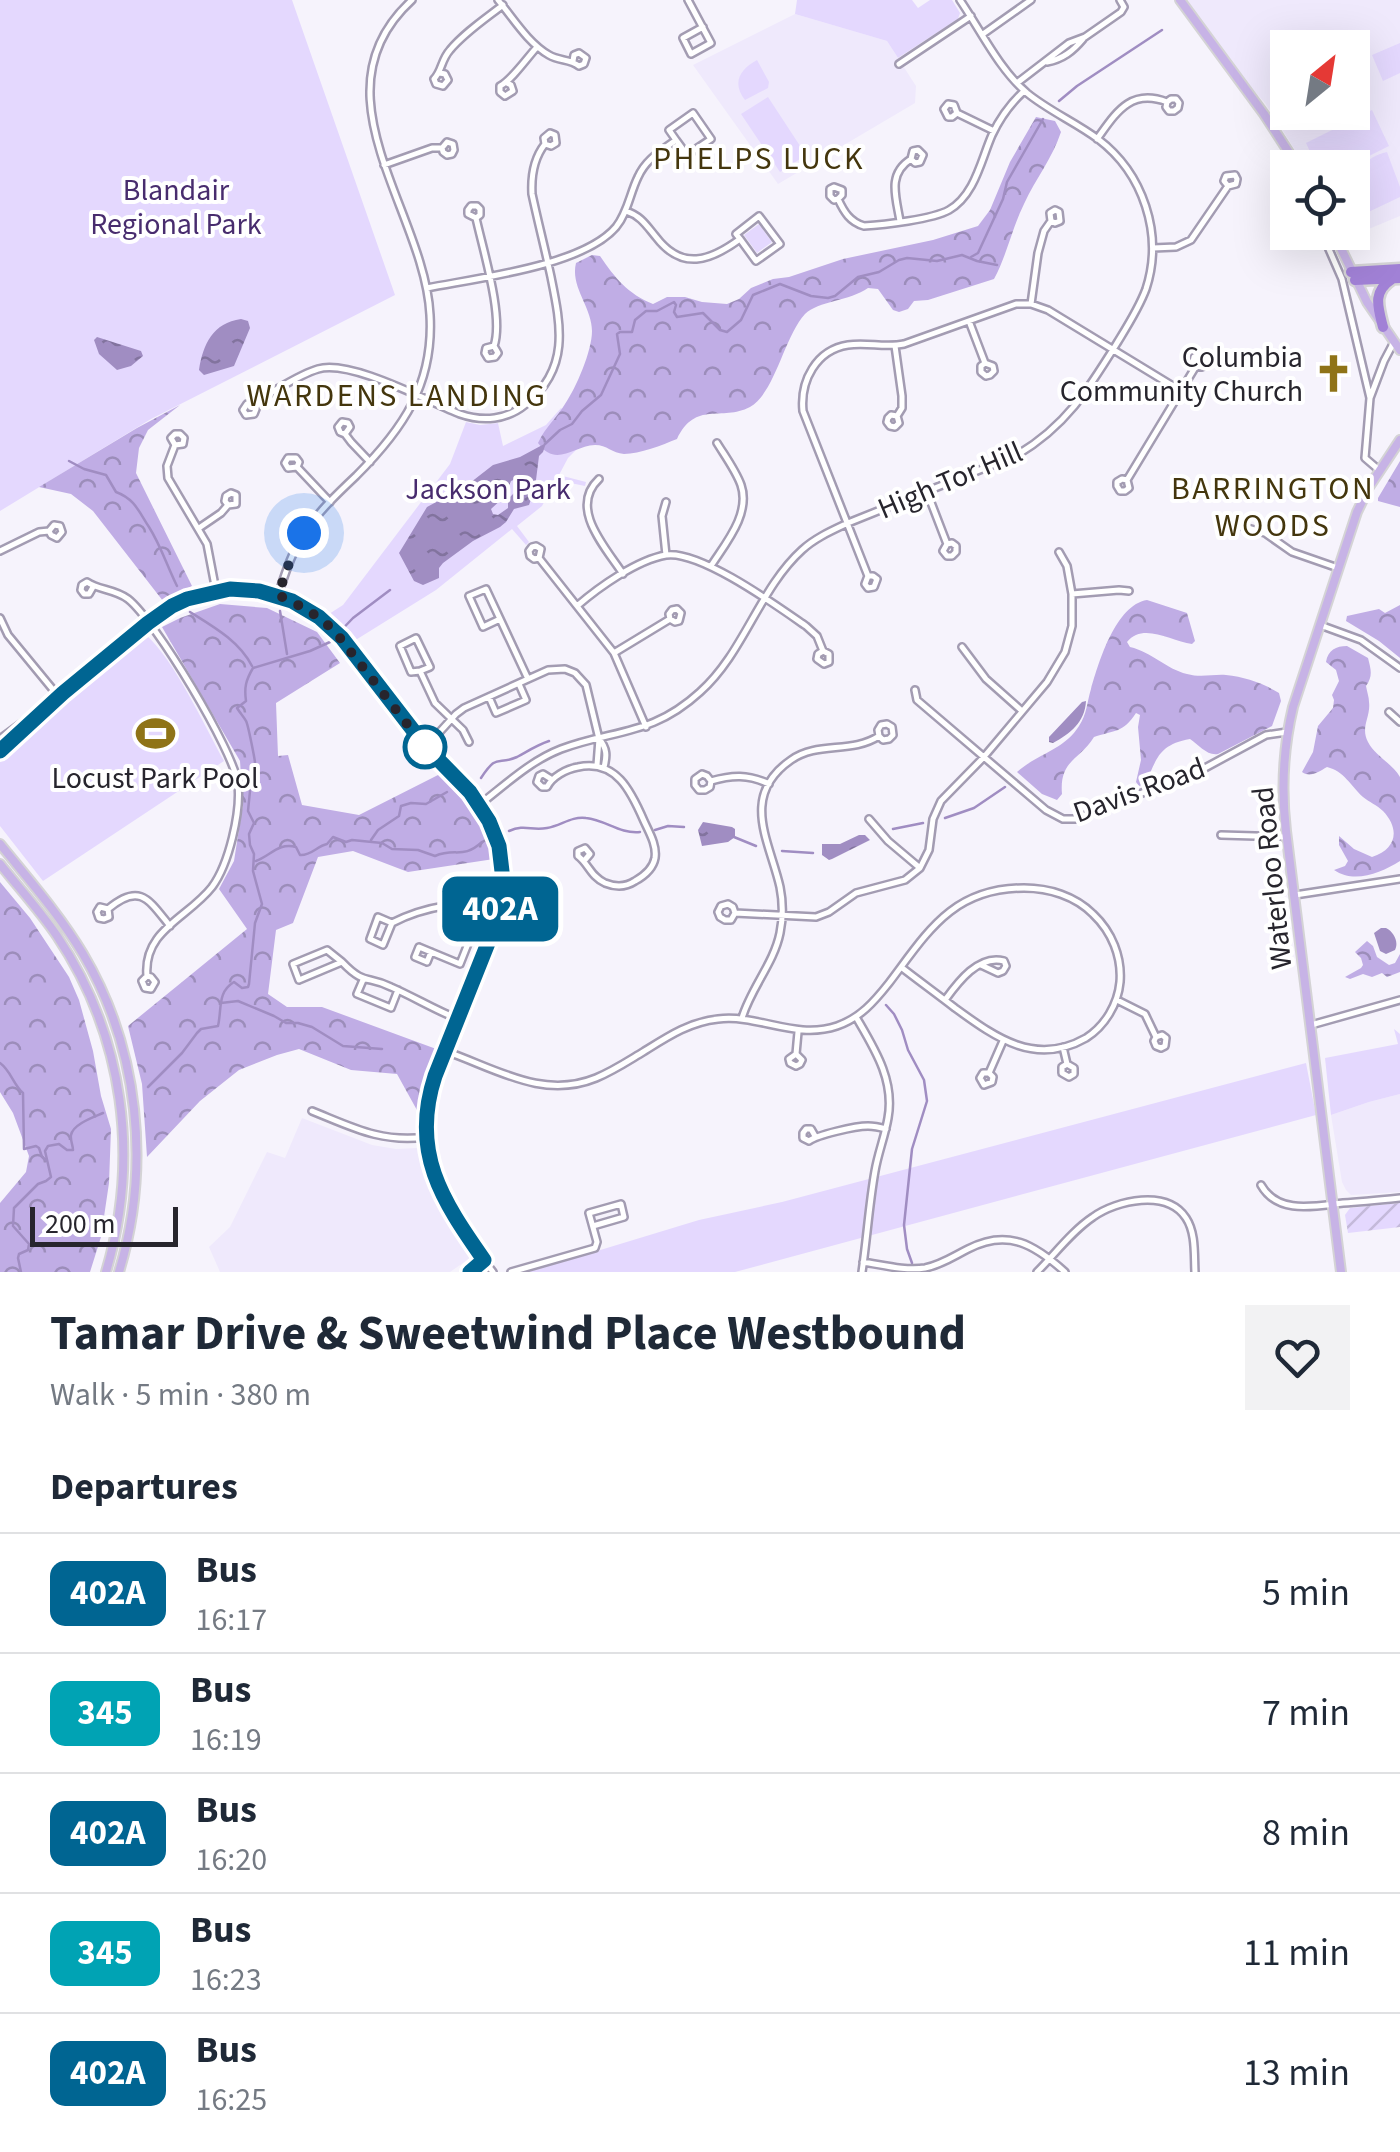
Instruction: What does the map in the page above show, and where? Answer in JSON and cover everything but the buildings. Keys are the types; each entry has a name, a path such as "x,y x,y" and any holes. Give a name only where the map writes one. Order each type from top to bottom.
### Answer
{"highway":[{"path":"1353,276 1397,275"},
{"path":"1383,327 1378,294 1397,275"}],"main road":[{"path":"1180,0 1287,150"},
{"path":"1341,250 1397,346"},
{"name":"Waterloo Road","path":"1341,1272 1282,785 1287,732 1357,512 1400,440"},
{"path":"1,845 52,908 82,954 105,998 121,1042 134,1102 137,1154 132,1220 119,1272"},
{"path":"0,865 56,936 81,976 113,1063 121,1104 124,1164 106,1272"}],"street":[{"path":"397,0 404,7"},
{"path":"278,595 296,547 312,521 394,435 425,372 430,343 427,288 370,116 370,87 378,49 390,26 412,0"},
{"path":"688,0 703,27 711,43 691,54 683,38 703,27"},
{"name":"High Tor Hill","path":"479,805 558,750 646,727 675,712 728,661 785,569 802,550 848,523 1017,455 1041,440 1074,410 1113,350 1140,304 1149,279 1153,248 1150,219 1136,183 1098,138 1017,83 960,0"},
{"path":"983,34 1031,0"},
{"path":"1017,83 1069,43 1085,37 1123,10 1120,0"},
{"path":"440,73 442,62 454,45 501,3 537,47 556,58 573,61"},
{"path":"899,64 971,16"},
{"path":"508,83 537,47"},
{"path":"838,200 846,215 870,226 937,214 958,204 971,187 1008,106 1024,90"},
{"path":"1098,138 1120,108 1131,101 1154,97 1167,102"},
{"path":"693,113 711,139 688,156 676,140 669,130 693,113"},
{"path":"957,113 994,131"},
{"path":"427,288 572,256 598,242 614,230 626,211 646,164 676,140"},
{"path":"254,405 310,373 331,367 352,370 468,417 503,417 529,402 548,378 560,348 560,322 532,184 534,167 545,144"},
{"path":"384,165 442,148"},
{"path":"900,221 895,176 911,159"},
{"path":"1153,248 1181,246 1192,240 1228,186"},
{"path":"626,211 644,221 666,249 687,259 710,257 740,239"},
{"path":"759,216 780,244 756,261 740,239 736,234 759,216"},
{"path":"476,218 497,326 494,346"},
{"path":"1031,304 1040,246 1051,221"},
{"path":"1330,250 1342,279 1370,398 1364,454 1366,461 1379,470"},
{"path":"868,576 805,420 802,396 805,382 818,361 840,348 895,346 1016,304 1031,304 1048,310 1181,392"},
{"path":"969,321 984,363"},
{"path":"895,346 902,396 902,408 896,416"},
{"path":"1370,398 1384,361 1397,346"},
{"path":"1127,480 1196,366"},
{"path":"346,434 370,462"},
{"path":"711,566 737,523 744,500 740,482 717,443"},
{"path":"175,446 168,478 210,552 216,591"},
{"path":"297,468 330,502"},
{"path":"599,479 589,492 587,512 623,574"},
{"path":"926,492 947,544"},
{"path":"666,502 662,516 666,556"},
{"path":"198,528 228,505"},
{"path":"1230,523 1265,533 1292,552 1338,568"},
{"path":"0,551 49,531"},
{"path":"735,913 823,915 849,896 905,880 920,868 938,807 945,796 984,758 1048,682 1065,652 1072,626 1072,594 1068,566 1059,552"},
{"path":"577,606 623,574 666,556 690,558 711,566 812,631 823,651"},
{"path":"539,558 614,654 646,727"},
{"path":"93,587 126,598 177,662 230,758 238,784 224,868 208,891 151,946 147,976"},
{"path":"0,751 148,623 187,599 242,589 278,595 308,610 342,638 426,747 462,782 489,821 499,846 503,880 500,906 428,1099 426,1138 440,1192 493,1272"},
{"path":"500,619 483,626 470,596 486,589 500,619 528,680"},
{"path":"1072,594 1129,591"},
{"path":"0,618 8,635 59,697"},
{"path":"614,654 670,619"},
{"path":"1320,625 1371,646 1400,668"},
{"path":"0,640 8,635"},
{"path":"416,638 430,667 420,671 411,672 400,646 416,638"},
{"path":"962,647 986,679 1022,711"},
{"path":"426,747 464,708 554,668 565,668 576,673 586,685 600,739 600,766"},
{"path":"420,671 435,703 463,730 469,742"},
{"path":"489,697 496,713 526,700 519,684"},
{"name":"Davis Road","path":"915,690 917,700 1046,810 1070,820 1203,770 1266,735 1287,732"},
{"path":"0,739 59,697"},
{"path":"1389,712 1400,722"},
{"path":"742,1018 778,943 782,916 779,882 762,826 763,801 769,784 786,763 806,751 858,746 879,736"},
{"path":"550,779 575,768 600,766 620,778 632,794 655,848 649,870 635,881 617,886 598,879 584,860"},
{"path":"710,780 738,775 769,784"},
{"path":"869,819 920,868"},
{"path":"1222,834 1287,836"},
{"path":"1295,895 1400,879"},
{"path":"445,1051 518,1080 564,1086 603,1075 689,1026 716,1019 742,1018 798,1031 827,1028 870,1006 931,927 957,906 1004,890 1042,890 1078,902 1101,922 1112,939 1119,959 1120,981 1117,1000 1090,1036 1063,1047 1031,1048 1003,1041 901,967"},
{"path":"108,908 125,896 140,896 170,926"},
{"path":"430,952 460,964 477,921 478,904"},
{"path":"392,923 378,918 370,939 384,945 392,923 429,908 500,906"},
{"path":"342,962 299,980 292,964 327,950 342,962 363,980 387,984 458,1019"},
{"path":"945,1000 960,980 981,965"},
{"path":"363,980 358,994 390,1008 398,990"},
{"path":"1117,1000 1145,1014 1156,1037"},
{"path":"1311,1025 1400,1000"},
{"path":"856,1016 880,1058 889,1111 874,1176 862,1272"},
{"path":"796,1054 798,1031"},
{"path":"989,1072 1003,1041"},
{"path":"1063,1047 1066,1064"},
{"path":"312,1111 377,1136 400,1140 426,1138"},
{"path":"815,1136 862,1126 886,1129"},
{"path":"1261,1186 1289,1206 1303,1208 1400,1198"},
{"path":"1038,1272 1084,1224 1101,1212 1128,1202 1158,1201 1178,1209 1188,1221 1195,1272"},
{"path":"511,1272 594,1248 597,1242 592,1226 589,1212 620,1204 624,1217 592,1226"},
{"path":"863,1262 926,1268 974,1246 999,1240 1027,1244 1066,1272"},
{"path":"470,1272 484,1260"}],"shaded area":[{"path":"1184,0 1400,0 1400,216 1370,228 1370,150 1295,150 1282,130 1370,130 1370,30 1270,30 1270,111"},
{"path":"795,14 887,41 916,86 915,103 778,184 693,65"},
{"path":"1400,1094 1400,1192 1351,1195 1342,1182 1331,1115"},
{"path":"302,1118 372,1145 418,1148 431,1193 470,1258 450,1272 220,1272 209,1247 230,1227 267,1152 285,1158"}],"green space":[{"name":"Blandair Regional Park","path":"0,0 292,0 395,295 151,419 0,511"},
{"path":"797,0 912,0 918,8 930,0 952,0 960,13 958,19 898,58 887,41 795,14"},
{"path":"1400,43 1400,73 1383,81 1372,55"},
{"path":"757,60 769,82 768,88 745,100 739,77"},
{"path":"768,97 806,155 780,172 741,114"},
{"path":"1370,111 1389,146 1370,156 1370,150 1309,150 1306,143 1332,130 1370,130"},
{"path":"1036,117 1055,121 1061,132 1020,213 994,279 914,301 899,312 893,310 878,289 868,288 811,310 791,336 759,400 739,411 692,420 677,439 658,446 624,454 595,445 558,455 538,443 569,397 589,349 591,322 576,280 576,263 592,255 600,256 623,284 653,304 667,297 685,297 727,304 773,279 978,226 990,210 1010,162"},
{"path":"1387,152 1400,197 1370,211 1370,160"},
{"path":"759,224 772,242 757,253 744,235"},
{"path":"180,405 148,430 139,448 136,473 192,586 163,601 93,511 71,494 39,487"},
{"name":"Jackson Park","path":"561,408 593,433 568,458 559,475 586,482 585,486 556,480 542,506 517,526 529,542 526,545 512,529 436,590 354,641 329,614 343,605 450,464 466,422 498,423 503,446 546,425"},
{"path":"1400,461 1400,507 1378,498"},
{"path":"1147,600 1187,613 1195,641 1192,644 1141,633 1127,642 1130,647 1187,674 1233,676 1273,689 1281,701 1272,726 1218,754 1207,752 1190,739 1171,745 1160,755 1145,784 1139,786 1136,782 1141,760 1140,715 1136,713 1123,728 1094,737 1072,761 1057,800 1042,794 1017,772 1073,734 1085,712 1110,636 1126,612"},
{"path":"220,604 267,608 317,632 340,663 276,703 278,756 288,755 302,805 359,815 440,774 483,824 494,859 408,872 353,851 318,857 293,923 276,930 268,994 287,1007 322,1007 439,1050 418,1112 397,1074 351,1070 299,1049 239,1070 200,1101 147,1157 142,1084 128,1026 247,929 219,889 234,861 243,804 240,761 162,627"},
{"path":"1400,605 1400,658 1346,621 1347,616 1379,609 1385,613"},
{"path":"146,635 178,676 224,761 43,881 0,826 0,759"},
{"path":"1347,646 1368,658 1370,666 1366,686 1368,742 1400,777 1400,861 1376,873 1359,876 1334,870 1348,861 1339,845 1339,836 1372,857 1391,844 1392,825 1381,809 1333,769 1302,772 1313,752 1318,726 1333,708 1332,695 1339,681 1327,658 1333,650"},
{"path":"0,882 30,918 69,977 79,1000 111,1129 109,1183 101,1237 90,1272 0,1272 0,1203 26,1172 29,1156 13,1113 0,1092"},
{"path":"1367,941 1377,957 1389,965 1400,954 1400,972 1387,977 1382,973 1345,977 1363,965 1355,952"},
{"path":"1394,1029 1400,1034 1400,1094 1331,1115 1325,1058 1398,1044"},
{"path":"1306,1063 1316,1115 735,1272 528,1272 699,1220 782,1202"},
{"path":"1400,1203 1400,1227 1348,1233 1345,1215 1350,1208"}],"water":[{"path":"241,319 248,321 250,328 234,366 204,375 199,370 211,336 223,325"},
{"path":"97,337 141,351 143,356 131,366 117,370 99,354 94,340"},
{"path":"546,443 539,456 529,505 514,509 500,527 443,563 439,578 423,585 414,581 399,553 427,507 466,486 493,465","holes":["518,478 522,482 508,499 508,508 493,514 491,509 503,498 511,481"]},
{"path":"1086,701 1076,726 1049,742 1049,737"},
{"path":"703,822 732,827 735,837 702,846 698,830"},
{"path":"859,835 870,840 829,860 822,855 822,844 840,844"},
{"path":"1381,928 1389,930 1396,941 1395,950 1386,954 1380,951 1374,933"}],"waterway":[{"path":"1059,101 1162,30"},
{"path":"971,257 978,253 1007,182 1043,119"},
{"path":"546,443 601,395 620,354 617,334 632,332 635,320 646,311 657,311 674,302 677,317 703,313 727,332 741,320 753,295 780,284 828,298 858,277 907,258 937,261 962,255 997,265"},
{"path":"69,461 106,475 116,492 136,506 177,586"},
{"path":"148,1087 201,1029 218,1026 223,996 229,986 234,982 242,988 249,984 255,923 262,904 249,834 254,823 248,811 247,777 255,760 247,724 237,708 246,701 249,676 253,668 330,642 353,618 390,590"},
{"path":"280,611 287,654"},
{"path":"190,612 233,642 252,666"},
{"path":"481,778 495,762 517,757 549,741"},
{"path":"945,818 974,808 1005,787"},
{"path":"371,840 378,830 399,816 401,806 426,804 447,792"},
{"path":"509,831 547,828 581,818 640,832"},
{"path":"893,829 923,823"},
{"path":"655,830 684,827"},
{"path":"256,861 285,846 296,847 300,855 307,854 333,837 346,842 382,843 392,849 418,850 435,856 469,851 482,842"},
{"path":"734,837 756,846"},
{"path":"782,851 813,853"},
{"path":"221,1003 238,1001 286,1023 312,1027 343,1046 382,1049"},
{"path":"886,1005 894,1014 924,1080 927,1101 912,1149 904,1225 912,1263"},
{"path":"0,1063 23,1093 24,1149 36,1146 47,1161"},
{"path":"21,1272 19,1254 28,1250 29,1244 13,1226 14,1208 51,1177 45,1151 48,1146 59,1144 73,1150 71,1137 76,1127 103,1113"}],"bus line":[{"name":"402A","path":"0,751 63,693 160,614 201,594 242,589 278,595 319,617 342,638 417,737 470,792 484,811 499,846 503,880 498,918 435,1076 426,1120 427,1150 435,1180 448,1207 484,1260 470,1272"}],"place":[{"name":"Columbia Community Church","path":"1333,374"},
{"name":"Locust Park Pool","path":"155,734"}],"district":[{"name":"PHELPS LUCK","path":"759,158"},
{"name":"WARDENS LANDING","path":"397,395"},
{"name":"BARRINGTON WOODS","path":"1273,506"}],"route":[{"path":"304,533 278,595 319,617 342,638 425,747"}]}
